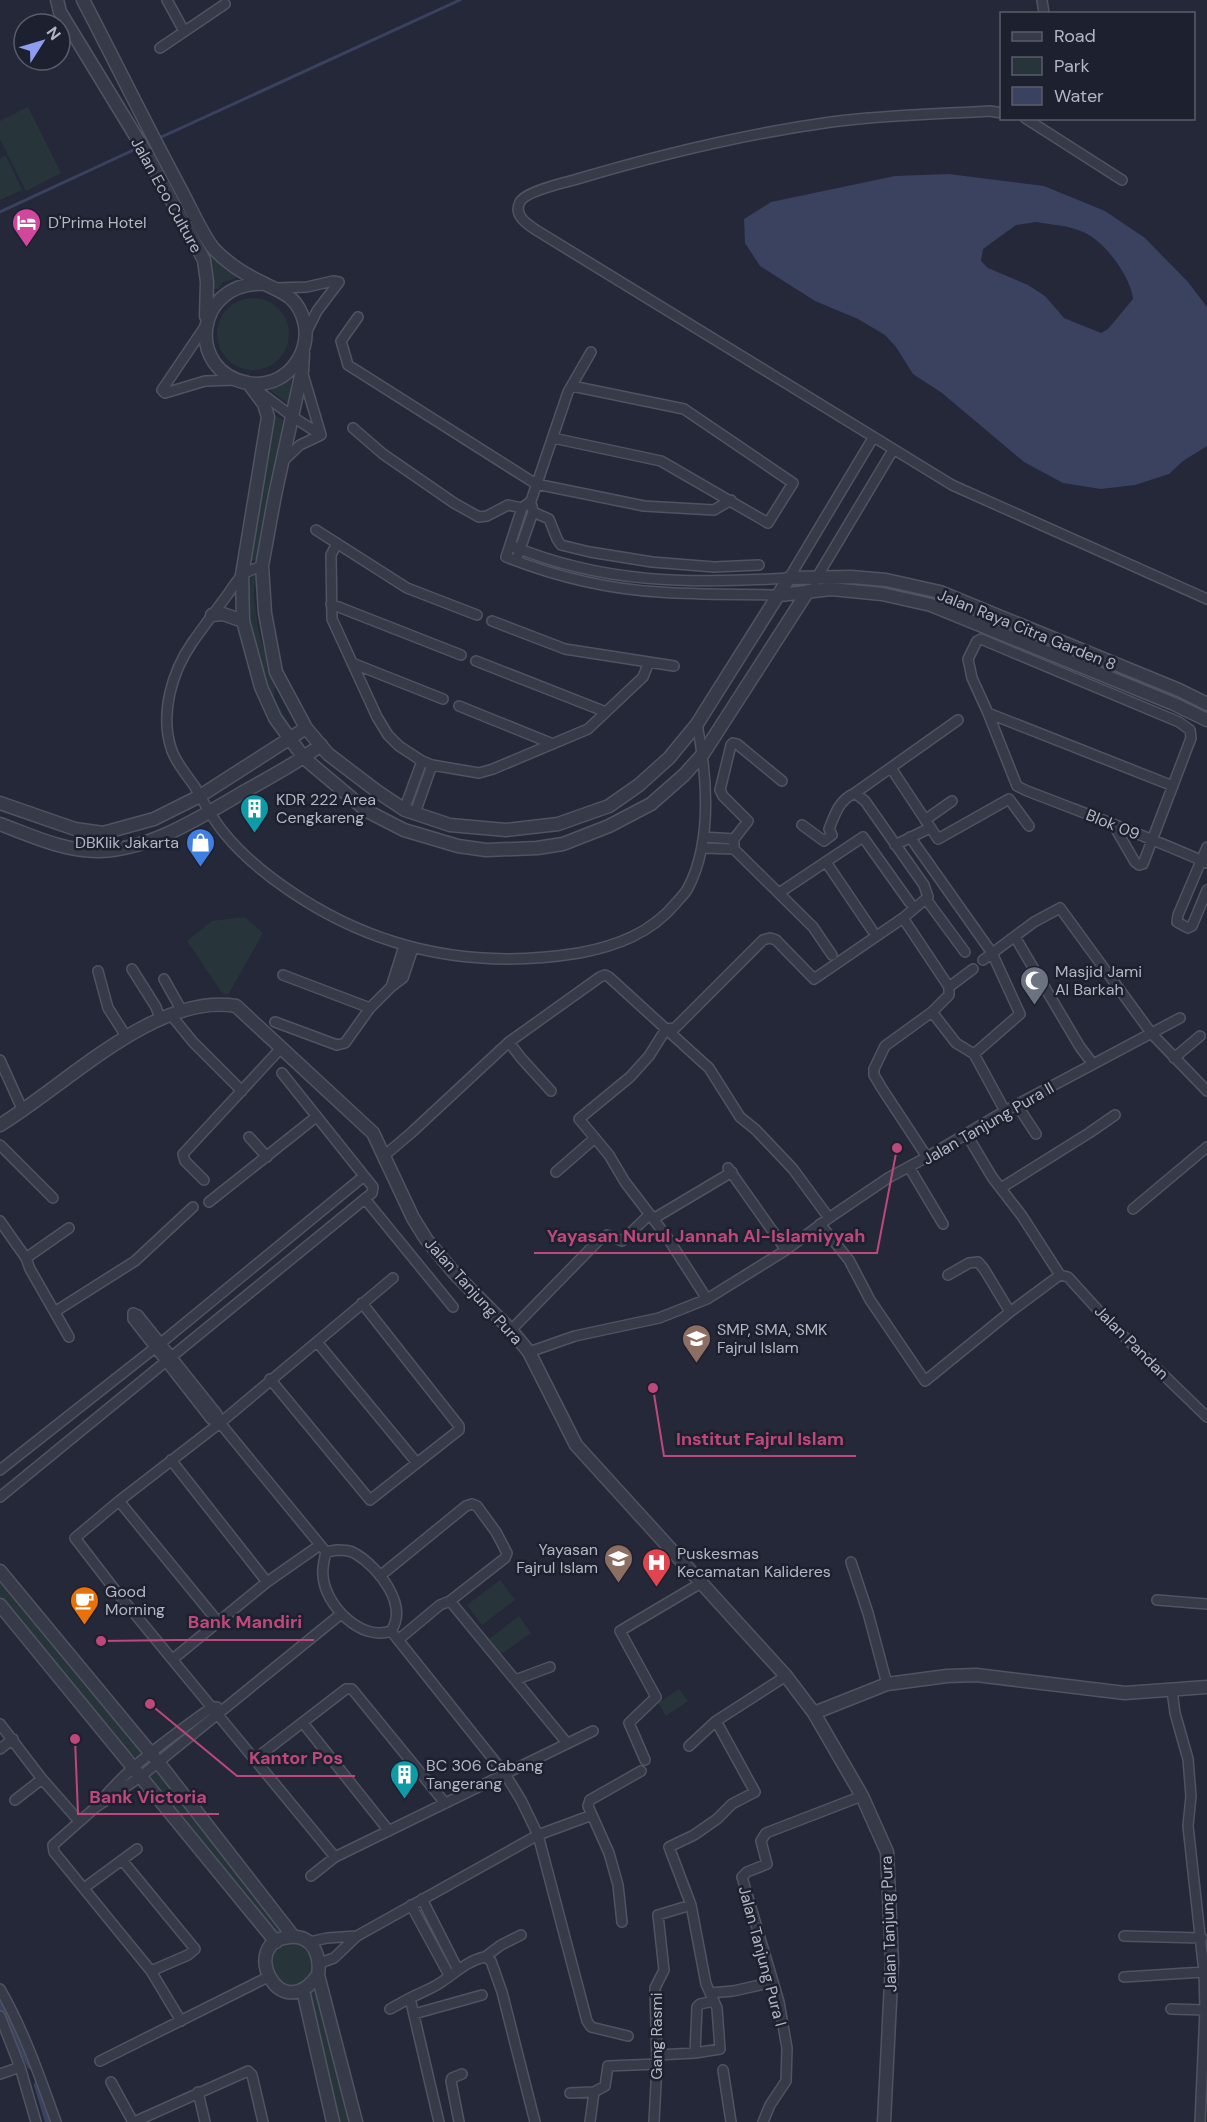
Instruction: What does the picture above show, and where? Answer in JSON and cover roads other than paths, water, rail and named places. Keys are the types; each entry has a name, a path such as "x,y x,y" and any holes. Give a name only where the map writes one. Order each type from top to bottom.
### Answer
{"street":[{"name":"Jalan Eco Culture","path":"57,0 60,12 146,153 204,260 207,282 206,325"},
{"name":"Jalan Eco Culture","path":"83,0 145,125 212,248 242,271 270,286"},
{"path":"167,0 184,31"},
{"path":"160,48 225,4"},
{"path":"91,65 110,53"},
{"path":"1000,113 978,112 831,122 727,140 645,158 549,187 521,199 518,213 525,223 952,485 1207,599"},
{"path":"1028,120 1122,180"},
{"path":"235,380 217,366 208,352 205,339 211,309 220,298 234,288 251,283 307,287 333,281 339,282 317,311 306,333"},
{"path":"270,286 290,297 298,307 304,320 306,333 302,370 262,566 265,614 276,672 306,728 328,754 378,792 409,811 450,825 506,830 558,824 598,811 639,785 669,758 697,724 780,595 873,438"},
{"path":"358,317 340,341 348,365 536,484 644,506 714,510 731,500"},
{"path":"206,325 162,390 164,394 205,381 235,380 249,384 267,383 283,376 295,365 303,353"},
{"path":"515,547 533,512 531,501 536,484 572,386 591,352"},
{"path":"302,370 321,435"},
{"path":"249,384 264,405 268,417 242,575 243,621 261,687 275,718 304,758 367,812 404,830 458,846 486,850 537,848 563,844 609,826 651,804 684,775 703,754 808,591 893,450"},
{"path":"249,384 321,435"},
{"path":"553,438 661,460 768,523 793,483 684,409 572,386"},
{"path":"353,428 383,454 454,503 479,517 488,516 508,505 522,508"},
{"path":"282,462 300,445 321,435"},
{"path":"531,501 522,508 511,559 617,588 660,592 780,595"},
{"path":"533,512 549,519 561,544 590,552 652,562 714,567 759,565"},
{"path":"316,530 407,588 477,615"},
{"path":"337,543 332,555 332,619 377,717 388,735 399,746 432,765 479,773 588,729 643,677 649,662"},
{"path":"515,547 619,576 660,581 729,582 789,578"},
{"path":"262,566 242,575 185,653 177,669 166,717 171,749 225,835 270,878 316,909 345,924 408,947 440,954 494,960 545,958 591,951 628,940 651,927 687,890 703,848 703,754 697,724"},
{"name":"Jalan Raya Citra Garden 8","path":"789,578 817,576 886,580 940,592 1179,690 1207,704"},
{"name":"Jalan Raya Citra Garden 8","path":"780,595 831,589 862,592 931,605 1174,704 1207,720"},
{"path":"331,604 461,655"},
{"path":"212,615 223,614 243,621"},
{"path":"492,621 565,649 674,666"},
{"name":"Blok 09","path":"981,639 1179,722 1190,730 1191,738 1151,839 1019,788 988,713 972,678 968,658 977,641 981,639"},
{"path":"1085,668 1090,654"},
{"path":"476,661 606,712"},
{"path":"352,663 443,699"},
{"path":"459,706 553,744"},
{"path":"988,713 1173,786"},
{"path":"802,825 824,841 828,839 832,835 829,830 836,810 848,796 958,720"},
{"path":"0,803 75,829 103,833 154,819 200,796 306,728"},
{"path":"734,844 748,821 720,790 730,745 737,744 782,782"},
{"path":"0,824 52,843 80,850 101,851 147,842 210,812 304,758 321,745"},
{"path":"409,811 422,761"},
{"path":"409,811 432,765"},
{"path":"891,768 938,839 1010,798 1029,826"},
{"path":"855,793 865,801 924,885 927,898 965,952"},
{"path":"895,844 928,824 952,801"},
{"path":"52,843 57,823"},
{"path":"558,824 563,844"},
{"path":"1113,824 1139,865 1143,864 1151,839 1204,862"},
{"path":"704,837 734,844 813,927 832,956"},
{"path":"779,893 863,837 910,903"},
{"path":"910,837 992,953 1020,1014 974,1054"},
{"path":"703,848 734,844"},
{"path":"1207,847 1204,862 1178,915 1179,925 1188,928 1192,926 1207,890"},
{"path":"826,862 872,930"},
{"path":"666,1029 675,1028 763,940 770,938 776,940 814,979 946,886"},
{"path":"983,960 1058,908 1062,909 1152,1034 1207,1091"},
{"path":"903,918 949,987 949,995 932,1012 885,1046 874,1068 874,1075 927,1157"},
{"path":"1015,937 1080,1047 1093,1064"},
{"path":"275,1023 338,1045 345,1043 370,1008 403,978 408,947"},
{"path":"132,969 156,1007 171,1015 193,1042 242,1091"},
{"path":"949,987 973,969"},
{"path":"98,971 108,1008 126,1036"},
{"path":"283,975 370,1008"},
{"path":"385,1155 411,1134 509,1042 605,975 709,1068 740,1117 756,1130 793,1169 829,1218"},
{"path":"164,979 171,1015"},
{"name":"Jalan Tanjung Pura","path":"0,1125 23,1111 126,1036 171,1015 201,1006 223,1004 236,1006 373,1133 413,1218 426,1239 456,1275 511,1330 529,1352 576,1445 786,1676 814,1713 862,1796 887,1852 892,1962 884,2122"},
{"path":"932,1012 956,1043 974,1054 1005,1111"},
{"name":"Jalan Tanjung Pura II","path":"529,1352 575,1336 658,1318 707,1299 786,1250 888,1178 967,1135 1005,1111 1180,1018"},
{"path":"666,1029 649,1056 630,1077 580,1118 609,1155 707,1299"},
{"path":"1174,1058 1200,1036"},
{"path":"509,1042 551,1091"},
{"path":"204,1180 185,1161 183,1154 282,1047"},
{"path":"0,1060 23,1111"},
{"path":"0,1497 374,1190 282,1073"},
{"path":"1017,1105 1036,1134"},
{"path":"1001,1188 1089,1134 1115,1115"},
{"path":"209,1202 316,1117"},
{"name":"Jalan Pandan","path":"967,1135 1060,1275 1068,1277 1108,1321 1206,1413"},
{"path":"249,1137 267,1157"},
{"path":"556,1172 596,1138"},
{"path":"0,1144 53,1198"},
{"path":"1133,1209 1207,1147"},
{"path":"909,1167 943,1224"},
{"path":"511,1330 601,1238 607,1235 622,1241 651,1217 730,1170 786,1250"},
{"path":"0,1470 158,1346 364,1176"},
{"path":"365,1199 453,1307"},
{"path":"56,1311 135,1261 193,1207"},
{"path":"0,1221 26,1258 30,1269 69,1336"},
{"path":"820,1224 849,1260 870,1300 924,1381 1010,1311 1060,1275"},
{"path":"26,1258 69,1228"},
{"path":"948,1275 969,1263 978,1262 1010,1311"},
{"path":"335,1857 255,1759 218,1708 173,1659 76,1541 76,1536 220,1423 393,1278"},
{"path":"270,1379 367,1499 372,1499 460,1428 362,1304"},
{"path":"317,1342 417,1463"},
{"path":"158,1346 217,1414 220,1423 323,1548 323,1577 328,1593 341,1614 367,1631 378,1634 391,1631 395,1625 394,1602 380,1575 355,1553 323,1548 267,1582 173,1659"},
{"path":"171,1460 267,1582"},
{"path":"119,1501 219,1623"},
{"path":"380,1575 466,1506 472,1504 477,1506 496,1532 507,1556 450,1601 440,1605 398,1640"},
{"path":"851,1562 868,1613 887,1684"},
{"path":"0,1571 155,1758 293,1936"},
{"path":"645,1760 629,1723 656,1697 620,1631 701,1583"},
{"path":"1157,1600 1207,1604"},
{"path":"450,1601 567,1743"},
{"path":"0,1605 276,1942"},
{"path":"181,2021 151,1971 52,1849 53,1845 136,1773 341,1614"},
{"path":"391,1631 505,1774 538,1835 587,2021 591,2027 628,2036"},
{"path":"515,1680 550,1667"},
{"path":"814,1713 887,1684 946,1676 976,1675 1125,1693 1207,1687"},
{"path":"689,1746 716,1721 786,1676"},
{"path":"255,1759 346,1689 352,1689 445,1803"},
{"path":"1172,1690 1175,1713 1188,1759 1191,1796 1188,1826 1202,1938 1206,2010 1200,2122"},
{"path":"570,2093 594,2092 605,2086 608,2066 720,2049 717,2008 706,1984 691,1905 669,1847 694,1835 717,1819 732,1804 755,1792 716,1721"},
{"path":"303,1723 389,1831"},
{"path":"0,1724 42,1779 80,1821"},
{"path":"311,1876 335,1857 592,1731"},
{"path":"0,1749 13,1739"},
{"path":"622,1922 618,1885 609,1853 588,1806 590,1800 641,1771"},
{"path":"15,1800 42,1779"},
{"name":"Jalan Tanjung Pura I","path":"763,2122 770,2105 786,2081 787,2048 779,2002 742,1877 747,1872 767,1864 761,1841 766,1833 862,1796"},
{"path":"357,1936 327,1938 310,1942 293,1936 286,1937 269,1949 265,1966 268,1977 274,1985 283,1990 290,1992 303,1990 310,1986 319,1969 357,1936 538,1835 592,1815"},
{"path":"84,1888 136,1849"},
{"path":"122,1860 195,1949 188,1955 151,1971"},
{"path":"422,1899 458,1970"},
{"path":"411,1905 449,1975"},
{"name":"Gang Rasmi","path":"654,2122 657,2060 655,1988 664,1970 658,1915 691,1905"},
{"path":"390,2009 442,1982 449,1975 521,1935"},
{"path":"1124,1936 1202,1938"},
{"path":"310,1942 317,1951 319,1969 356,2122"},
{"path":"485,1957 491,1961 502,1992 535,2122"},
{"path":"1124,1977 1204,1972"},
{"path":"100,2061 268,1977"},
{"path":"695,2053 697,2007 700,2004 712,1997 773,1982"},
{"path":"0,1989 3,2001 29,2050 56,2122"},
{"path":"303,1990 333,2122"},
{"path":"414,2014 483,1995"},
{"path":"410,1998 439,2122"},
{"path":"1172,2009 1206,2010"},
{"path":"0,2016 20,2067 36,2122"},
{"path":"0,2074 20,2067"},
{"path":"723,2070 731,2122"},
{"path":"111,2082 134,2122 146,2119 198,2092 246,2071 250,2072 262,2122"},
{"path":"459,2122 451,2081 455,2075 462,2074"},
{"path":"198,2092 205,2122"},
{"path":"590,2122 594,2092"}],"water":[{"path":"949,174 1044,186 1105,211 1145,238 1188,282 1207,307 1207,446 1183,461 1169,474 1135,485 1101,489 1063,483 1024,462 942,393 913,374 896,347 885,335 858,319 815,301 760,266 745,243 744,219 771,202 895,176","holes":["1036,222 1072,228 1091,236 1108,251 1122,270 1133,299 1108,329 1101,333 1064,318 1045,296 1028,285 988,268 981,261 983,249 1016,225"]}],"waterway":[{"path":"157,139 460,0"},
{"path":"0,212 140,147"},
{"path":"0,2002 32,2065"},
{"path":"39,2085 50,2122"}],"place":[{"name":"D'Prima Hotel","path":"27,248"},
{"name":"KDR 222 Area Cengkareng","path":"255,834"},
{"name":"DBKlik Jakarta","path":"200,868"},
{"name":"Masjid Jami Al Barkah","path":"1034,1006"},
{"name":"Yayasan Nurul Jannah Al-Islamiyyah","path":"897,1148"},
{"name":"SMP, SMA, SMK Fajrul Islam","path":"696,1364"},
{"name":"Institut Fajrul Islam","path":"653,1388"},
{"name":"Yayasan Fajrul Islam","path":"619,1584"},
{"name":"Puskesmas Kecamatan Kalideres","path":"656,1588"},
{"name":"Good Morning","path":"84,1626"},
{"name":"Bank Mandiri","path":"101,1641"},
{"name":"Kantor Pos","path":"150,1704"},
{"name":"Bank Victoria","path":"75,1739"},
{"name":"BC 306 Cabang Tangerang","path":"405,1800"}]}
